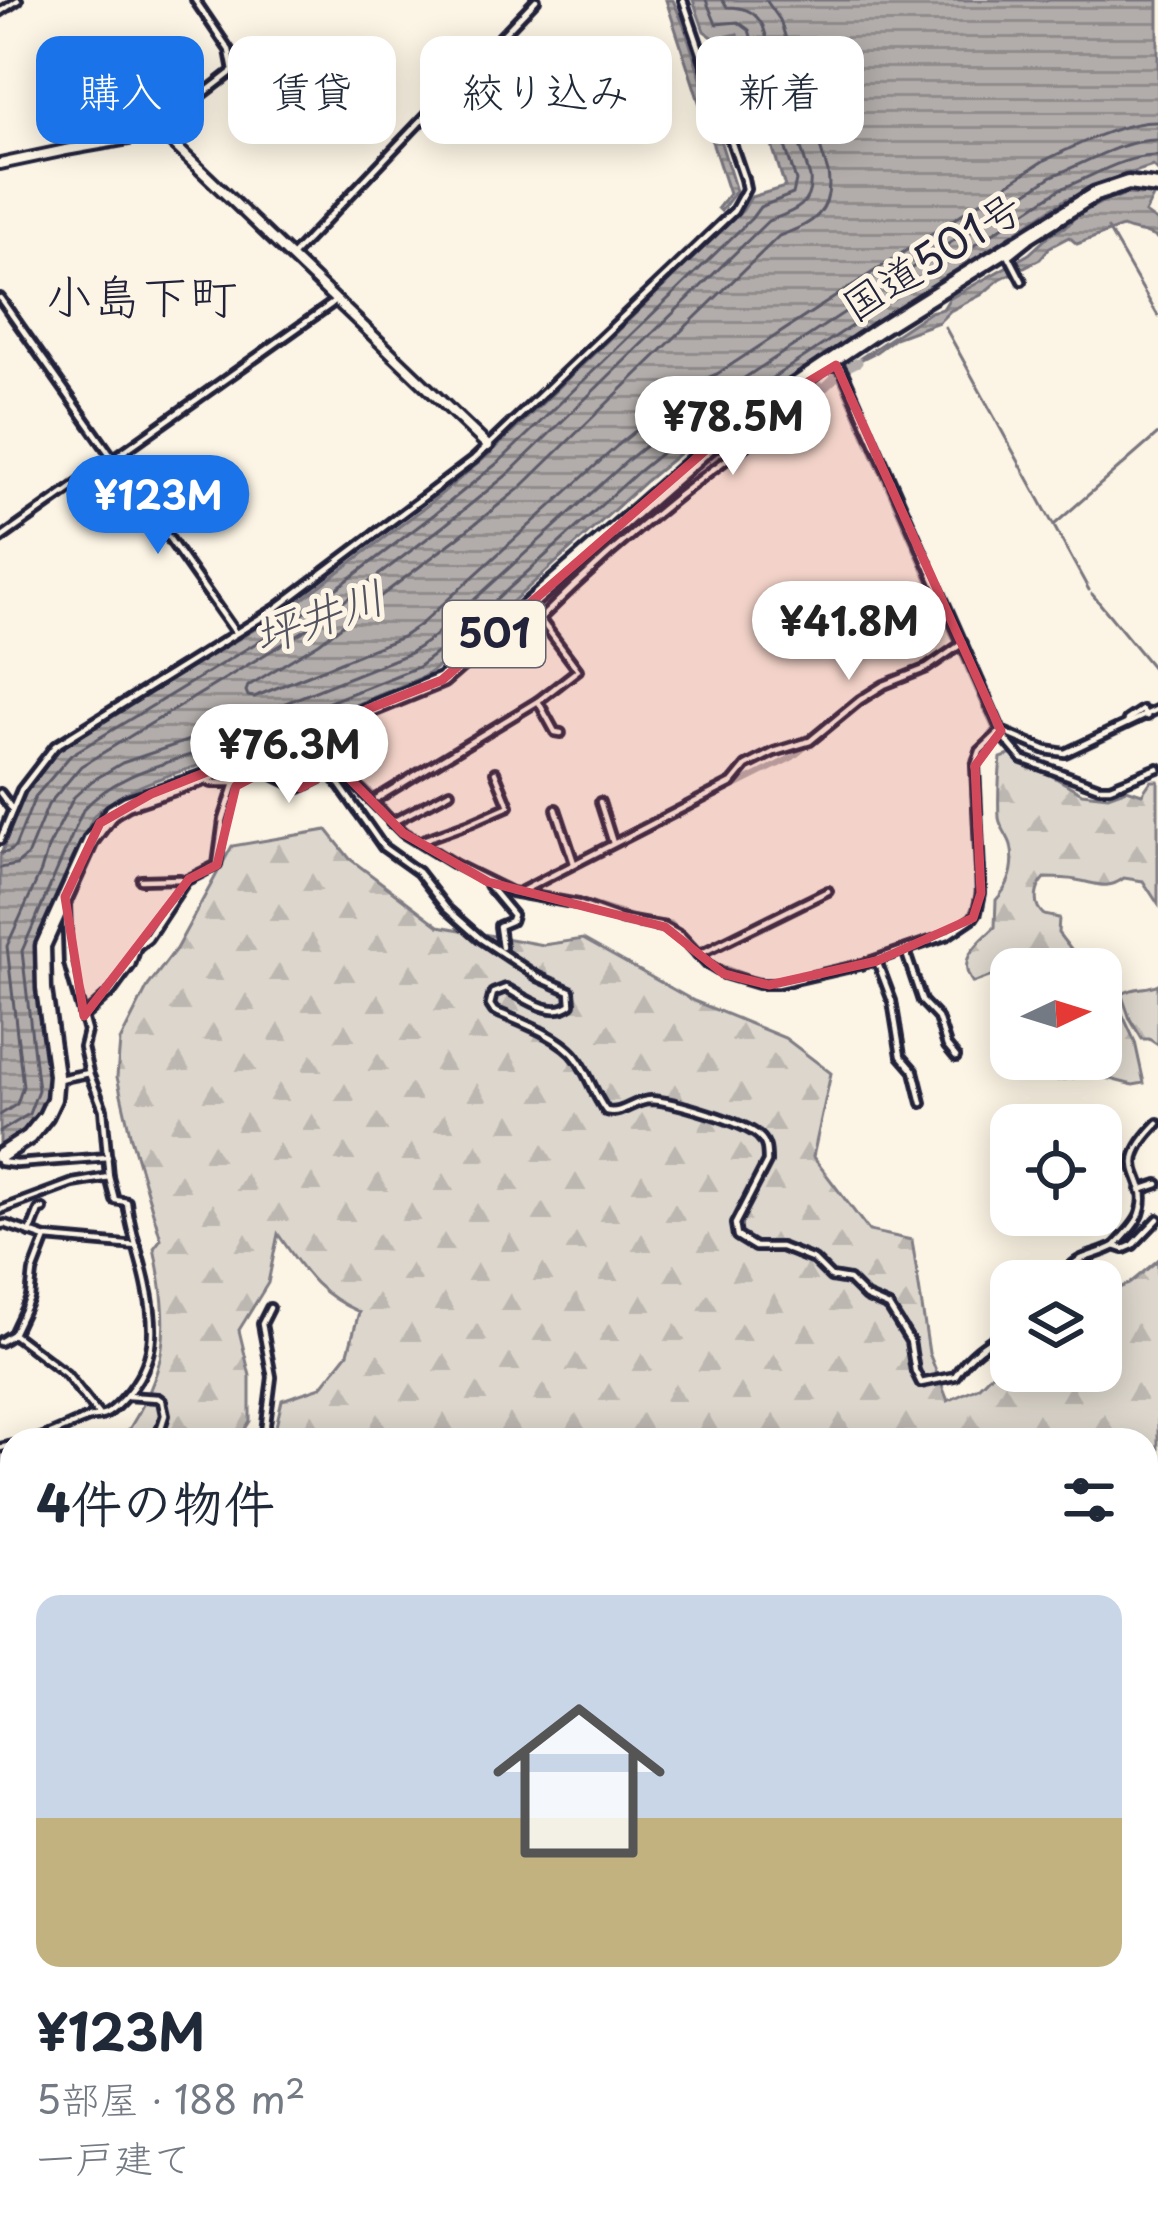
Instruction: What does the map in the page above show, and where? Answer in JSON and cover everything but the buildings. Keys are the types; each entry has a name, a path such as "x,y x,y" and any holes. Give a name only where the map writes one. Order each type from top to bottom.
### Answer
{"highway":[{"name":"国道501号","path":"57,1080 43,946 91,839 112,812 442,680 730,428 1106,189 1128,183 1158,187"},
{"path":"0,1159 38,1127 54,1100 57,1080"}],"street":[{"path":"0,12 18,0"},
{"path":"195,0 229,50 233,71 204,93"},
{"path":"291,256 536,0"},
{"path":"0,840 21,790 55,746 314,581 488,446 723,223 746,189 683,0"},
{"path":"0,164 103,144"},
{"path":"172,144 488,446"},
{"path":"1020,278 1010,255 1027,244 1029,235"},
{"path":"0,298 236,634"},
{"path":"0,538 337,300"},
{"path":"810,374 814,378 836,365 842,371 1000,732 1022,759 1100,787 1158,768"},
{"path":"379,798 538,701 578,670 540,619 702,476 797,410"},
{"path":"518,893 733,783 746,766 763,757 810,742 860,700 927,668 960,644"},
{"path":"538,701 555,732 561,733"},
{"path":"1127,720 1142,710 1147,716"},
{"path":"1000,732 1065,753 1158,710"},
{"path":"200,778 235,783 266,773 300,788 329,772 343,772 420,841 488,882 665,927 724,974 769,986 877,961 959,930 977,912 981,892 975,766 980,752 1000,732"},
{"path":"305,736 383,847 418,872 446,908 538,977 570,991 571,1004 562,1010 506,988 493,993 490,1005 571,1052 606,1111 623,1112 648,1100 693,1109 756,1133 767,1151 767,1162 735,1225 736,1236 755,1247 781,1247 814,1260 831,1277 850,1280 866,1297 889,1307 910,1341 921,1383 955,1376 965,1359 990,1342"},
{"path":"420,841 508,806 495,772"},
{"path":"141,880 184,881 217,866 223,820 235,783"},
{"path":"0,793 13,809"},
{"path":"394,821 450,793"},
{"path":"600,802 613,843"},
{"path":"556,808 574,863"},
{"path":"84,1016 112,991 184,881"},
{"path":"488,882 513,915 499,926 502,947"},
{"path":"699,955 828,891"},
{"path":"65,897 68,963 87,1030 83,1047 103,1109 115,1200 127,1202 129,1227 150,1300 152,1338 147,1364 126,1396 110,1412 65,1428"},
{"path":"905,950 922,1001 938,1018 956,1057"},
{"path":"877,961 892,1001 901,1056 914,1071 922,1103"},
{"path":"57,1080 89,1073"},
{"path":"1081,1260 1115,1246 1139,1216 1134,1152 1158,1123"},
{"path":"0,1159 16,1164 108,1157"},
{"path":"0,1210 73,1183 109,1177"},
{"path":"1140,1190 1158,1184"},
{"path":"30,1233 43,1209"},
{"path":"1115,1246 1124,1250 1133,1245 1158,1220"},
{"path":"0,1225 46,1238 137,1246"},
{"path":"0,1342 13,1334 30,1298 33,1272 46,1238"},
{"path":"265,1428 272,1377 262,1324 270,1308"},
{"path":"13,1334 66,1374 99,1415"},
{"path":"126,1396 162,1401 161,1428"}],"highlighted area":[{"path":"836,365 1001,731 975,766 981,893 973,918 877,961 769,985 724,974 665,927 488,882 403,833 338,767 300,788 264,771 236,786 217,865 189,879 84,1016 65,897 100,823 151,794 442,680 731,428"}],"green space":[{"path":"1012,754 1029,768 1082,793 1108,796 1127,789 1142,794 1151,781 1158,781 1158,904 1143,881 1124,878 1101,885 1045,878 1036,902 1044,915 1059,918 1058,933 1070,948 990,948 990,977 973,983 968,959 995,927 996,900 1012,868 1011,845 1000,822 1001,758"},
{"path":"327,830 350,859 439,926 543,945 583,939 694,1001 785,1038 831,1073 813,1157 869,1231 912,1240 929,1353 948,1401 978,1387 990,1375 990,1392 1122,1392 1122,1287 1158,1260 1158,1428 276,1428 282,1400 321,1387 348,1353 359,1312 321,1289 278,1234 268,1283 239,1330 250,1376 250,1421 246,1428 130,1428 157,1370 164,1326 154,1248 161,1239 117,1077 120,1041 148,986 176,949 232,846"},
{"path":"1158,984 1158,1045 1142,1039 1122,996"},
{"path":"1122,1013 1135,1042 1144,1083 1114,1080 1122,1080"}],"water":[{"path":"666,0 673,0 686,31 696,63 696,92"},
{"name":"坪井川","path":"693,0 1158,0 1158,171 1153,166 1066,199 726,422 721,419 423,677 139,787 94,815 34,952 51,1091 40,1120 0,1146 0,857 25,790 63,745 292,607 491,453 743,210 751,197 785,187 772,144 864,144 864,36 711,36 704,31"},
{"path":"713,144 721,144 736,191 721,211 718,208 729,194"},
{"path":"1150,191 1154,195 1145,213 1158,222 1158,239 1122,227 1077,244 1069,237 939,322 895,338 850,365 930,312 943,309 949,299 1029,254 1076,216 1114,196"}],"waterway":[{"path":"1108,229 1158,316"},
{"path":"945,327 1089,590"},
{"path":"563,588 716,455 858,362"},
{"path":"840,375 996,729 974,759 974,796"},
{"path":"1055,524 1158,434"},
{"path":"1092,594 1158,674"},
{"path":"854,707 882,689 919,676 952,653"},
{"path":"1010,737 1068,755 1158,712"},
{"path":"611,848 793,757 835,723"},
{"path":"346,772 373,796"},
{"path":"377,800 397,825 472,872"},
{"path":"968,920 977,900 978,861"},
{"path":"553,898 670,925 712,965 771,983"},
{"path":"816,973 876,958"}],"district":[{"name":"小島下町","path":"141,297"}]}
